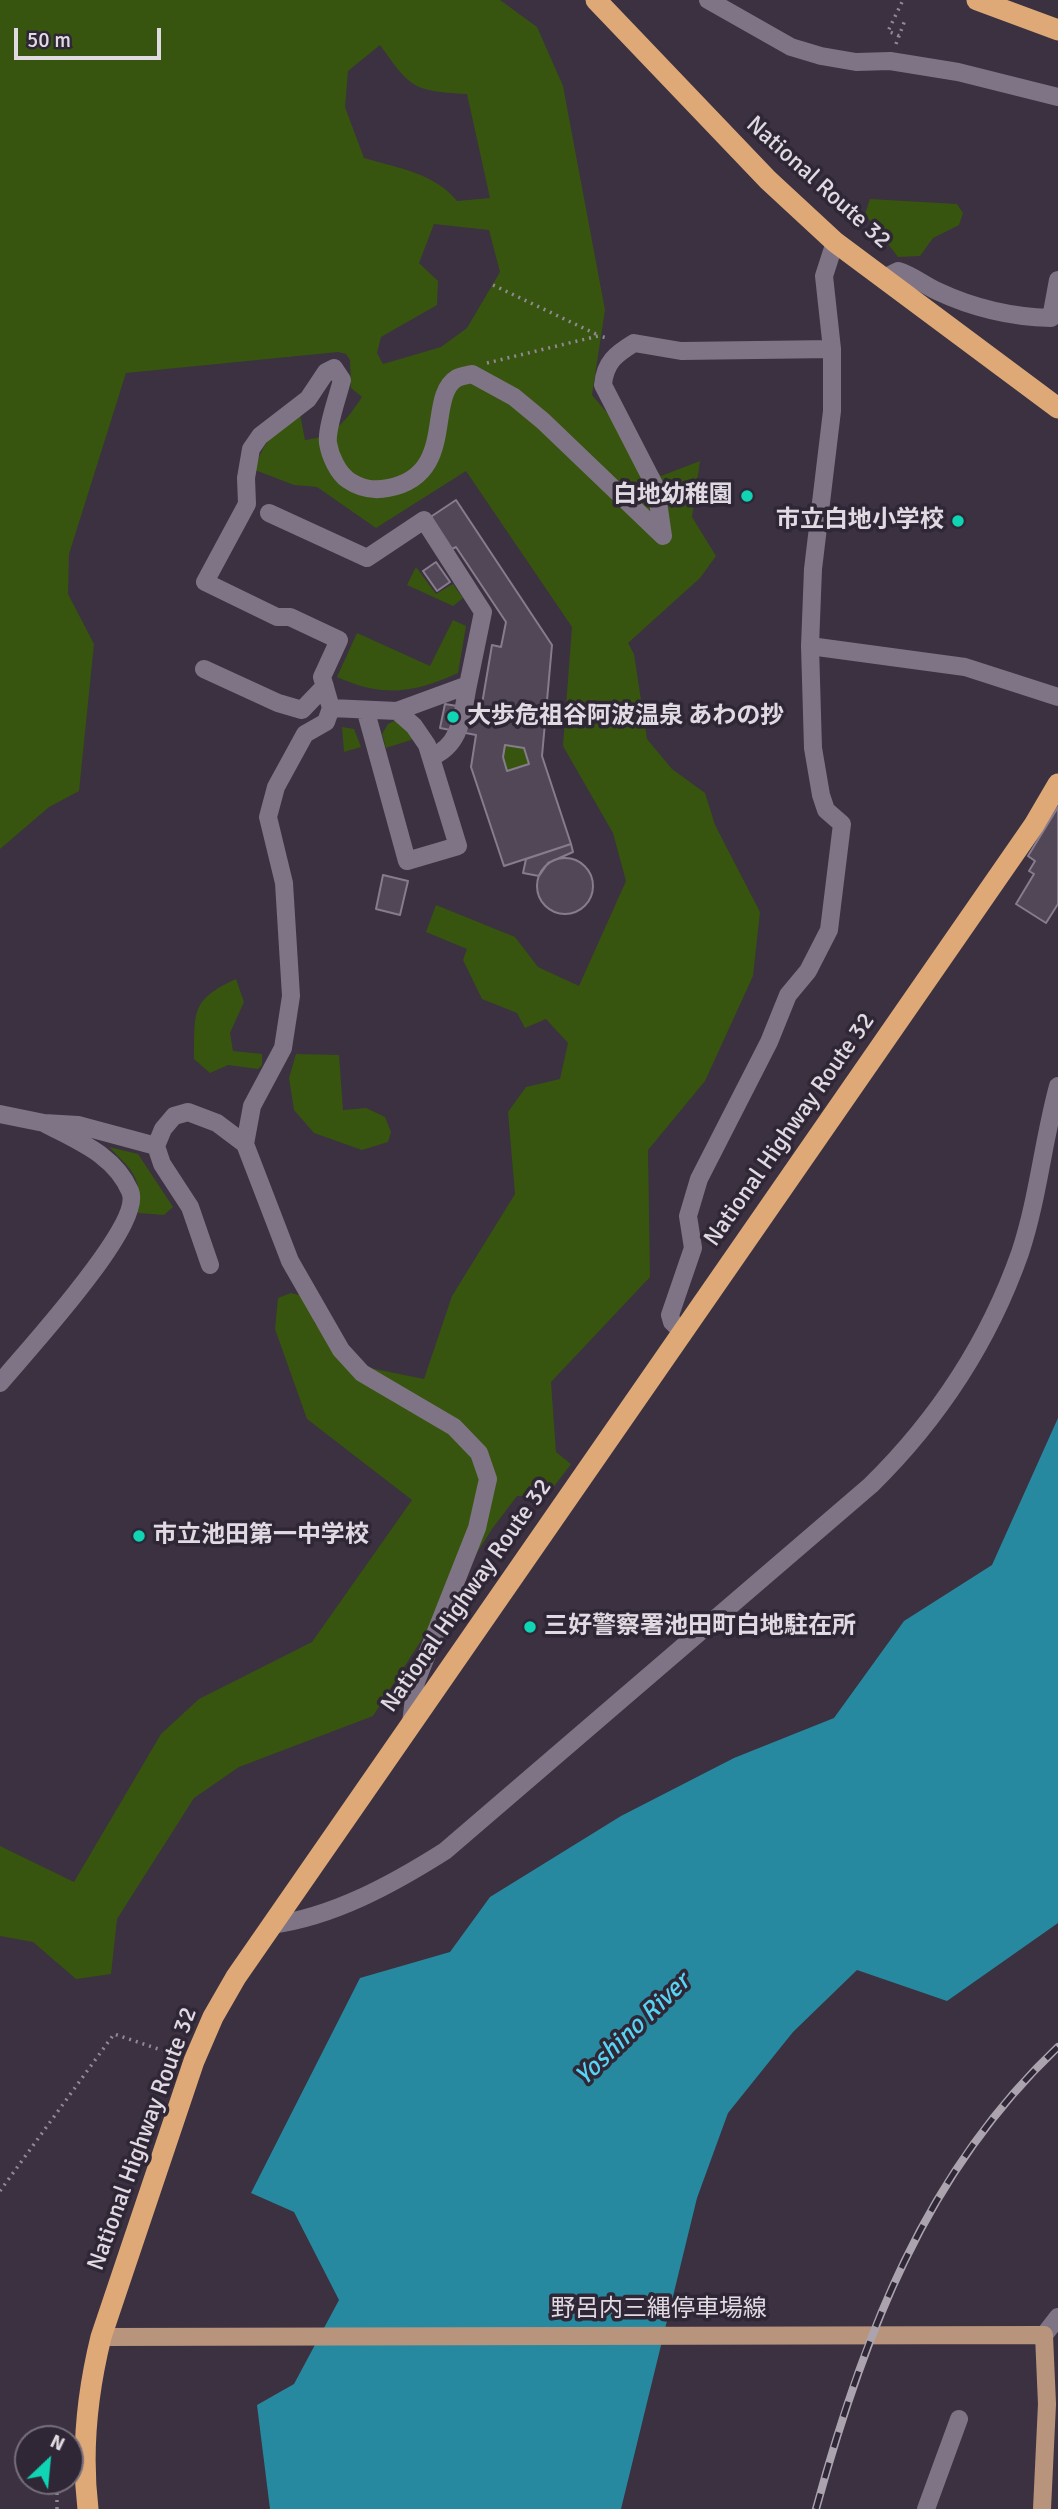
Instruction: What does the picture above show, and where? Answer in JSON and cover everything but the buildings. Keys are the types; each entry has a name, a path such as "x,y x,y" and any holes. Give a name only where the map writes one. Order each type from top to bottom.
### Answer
{"highway":[{"name":"National Route 32","path":"596,0 768,180 835,242 1058,408"},
{"path":"977,0 1058,27"},
{"path":"1011,0 1058,27"},
{"name":"National Highway Route 32","path":"88,2509 83,2454 93,2370 101,2337 194,2061 224,1997 271,1925 1034,824 1058,784"}],"main road":[{"name":"野呂内三縄停車場線","path":"101,2337 885,2333 1044,2335"},
{"path":"1042,2509 1053,2405 1044,2335"}],"street":[{"path":"708,0 791,47 821,56 856,62 890,61 958,72 1058,97"},
{"path":"682,1332 670,1315 693,1248 688,1216 699,1179 769,1042 788,995 808,971 830,930 842,824 826,810 821,795 813,748 810,646 813,569 832,411 832,349 824,275 835,242"},
{"path":"884,278 898,271 975,306 1031,317 1051,317 1058,280"},
{"path":"411,1723 416,1682 477,1528 488,1479 484,1465 480,1453 454,1427 362,1373 341,1350 290,1261 245,1144 252,1106 283,1048 291,996 284,883 268,817 276,787 306,734 326,722 331,708 322,677 339,640 290,617 276,617 205,582 247,504 246,478 251,449 260,436 308,399 326,372 334,368 342,380 327,442 334,462 344,477 356,486 375,490 394,487 410,481 424,470 431,454 447,391 455,379 472,374 514,397 543,421 663,536 656,488 603,385 604,370 614,356 634,343 681,351 832,349"},
{"path":"269,513 367,558 424,520 483,612 457,735 451,746 431,757"},
{"path":"810,646 965,667 1058,697"},
{"path":"204,669 278,704 302,710 325,686"},
{"path":"331,708 366,712 397,711 468,685"},
{"path":"366,712 407,861 458,846 431,757 414,726 397,711"},
{"path":"271,1925 297,1922 384,1887 445,1851 871,1485 902,1455 945,1398 976,1350 1003,1295 1020,1251 1058,1086"},
{"path":"210,1265 190,1207 162,1164 156,1146 163,1129 174,1116 188,1112 217,1123 245,1144"},
{"path":"0,1114 44,1123 78,1125 156,1146"},
{"path":"0,1383 94,1272 131,1210 131,1193 107,1157 44,1123"},
{"path":"1044,2335 1058,2317"},
{"path":"926,2509 959,2419"}],"path":[{"path":"899,36 888,31 903,0"},
{"path":"890,61 905,20"},
{"path":"493,285 598,335 634,343"},
{"path":"472,374 490,361 598,335"},
{"path":"0,2191 114,2034 194,2061"}],"green space":[{"path":"0,0 500,0 537,27 563,86 605,310 592,395 661,476 700,461 692,517 716,556 700,578 628,643 634,654 647,739 672,769 705,793 715,825 760,912 753,976 705,1081 648,1150 650,1277 551,1382 556,1452 571,1464 546,1497 517,1496 492,1529 373,1716 239,1767 194,1798 117,1919 111,1974 76,1979 33,1942 0,1936 0,1846 74,1882 161,1734 199,1699 312,1642 412,1500 307,1419 275,1329 278,1298 291,1293 307,1297 315,1324 370,1368 424,1379 452,1296 515,1194 508,1112 526,1087 560,1079 568,1043 546,1019 525,1028 517,1013 482,999 463,960 467,949 426,932 436,905 515,937 538,967 579,986 626,881 613,833 563,746 572,627 466,471 376,528 317,487 294,485 255,470 266,443 300,414 305,440 332,431 356,406 362,397 351,388 350,360 346,354 338,352 126,373 69,554 68,594 94,644 79,791 49,807 0,849","holes":["380,45 399,70 414,84 423,89 467,94 490,198 457,201 427,178 364,158 345,107 348,71","434,224 489,230 500,272 467,328 441,347 383,364 377,353 381,337 437,305 438,281 419,263"]},
{"path":"870,199 957,204 963,213 959,225 933,238 920,256 898,257 865,214"},
{"path":"416,567 436,594 453,584 463,598 453,606 407,585"},
{"path":"453,620 466,626 458,673 427,685 398,690 369,688 337,677 357,633 430,666"},
{"path":"400,722 414,739 386,748 382,734 388,724"},
{"path":"342,727 354,729 361,747 344,752"},
{"path":"505,745 524,748 529,764 507,771 503,757"},
{"path":"236,979 244,1002 230,1033 233,1051 262,1054 262,1065 258,1069 228,1065 210,1073 194,1059 198,1009 210,994"},
{"path":"296,1054 339,1055 343,1110 366,1108 385,1117 391,1132 388,1142 362,1150 314,1133 294,1110 289,1078"},
{"path":"109,1147 138,1154 173,1207 164,1215 138,1213 139,1191 134,1176"}],"water":[{"name":"Yoshino River","path":"1058,1418 1058,1923 947,2001 857,1970 793,2032 728,2113 697,2198 621,2509 270,2509 257,2405 294,2384 339,2300 294,2212 251,2193 360,1978 450,1952 490,1897 621,1816 734,1758 834,1718 904,1621 992,1565"}],"railway":[{"path":"816,2509 834,2445 878,2320 935,2203 971,2148 1011,2096 1058,2047"}],"place":[{"name":"白地幼稚園","path":"747,496"},
{"name":"市立白地小学校","path":"958,521"},
{"name":"大歩危祖谷阿波温泉 あわの抄","path":"453,717"},
{"name":"市立池田第一中学校","path":"139,1536"},
{"name":"三好警察署池田町白地駐在所","path":"530,1627"}]}
